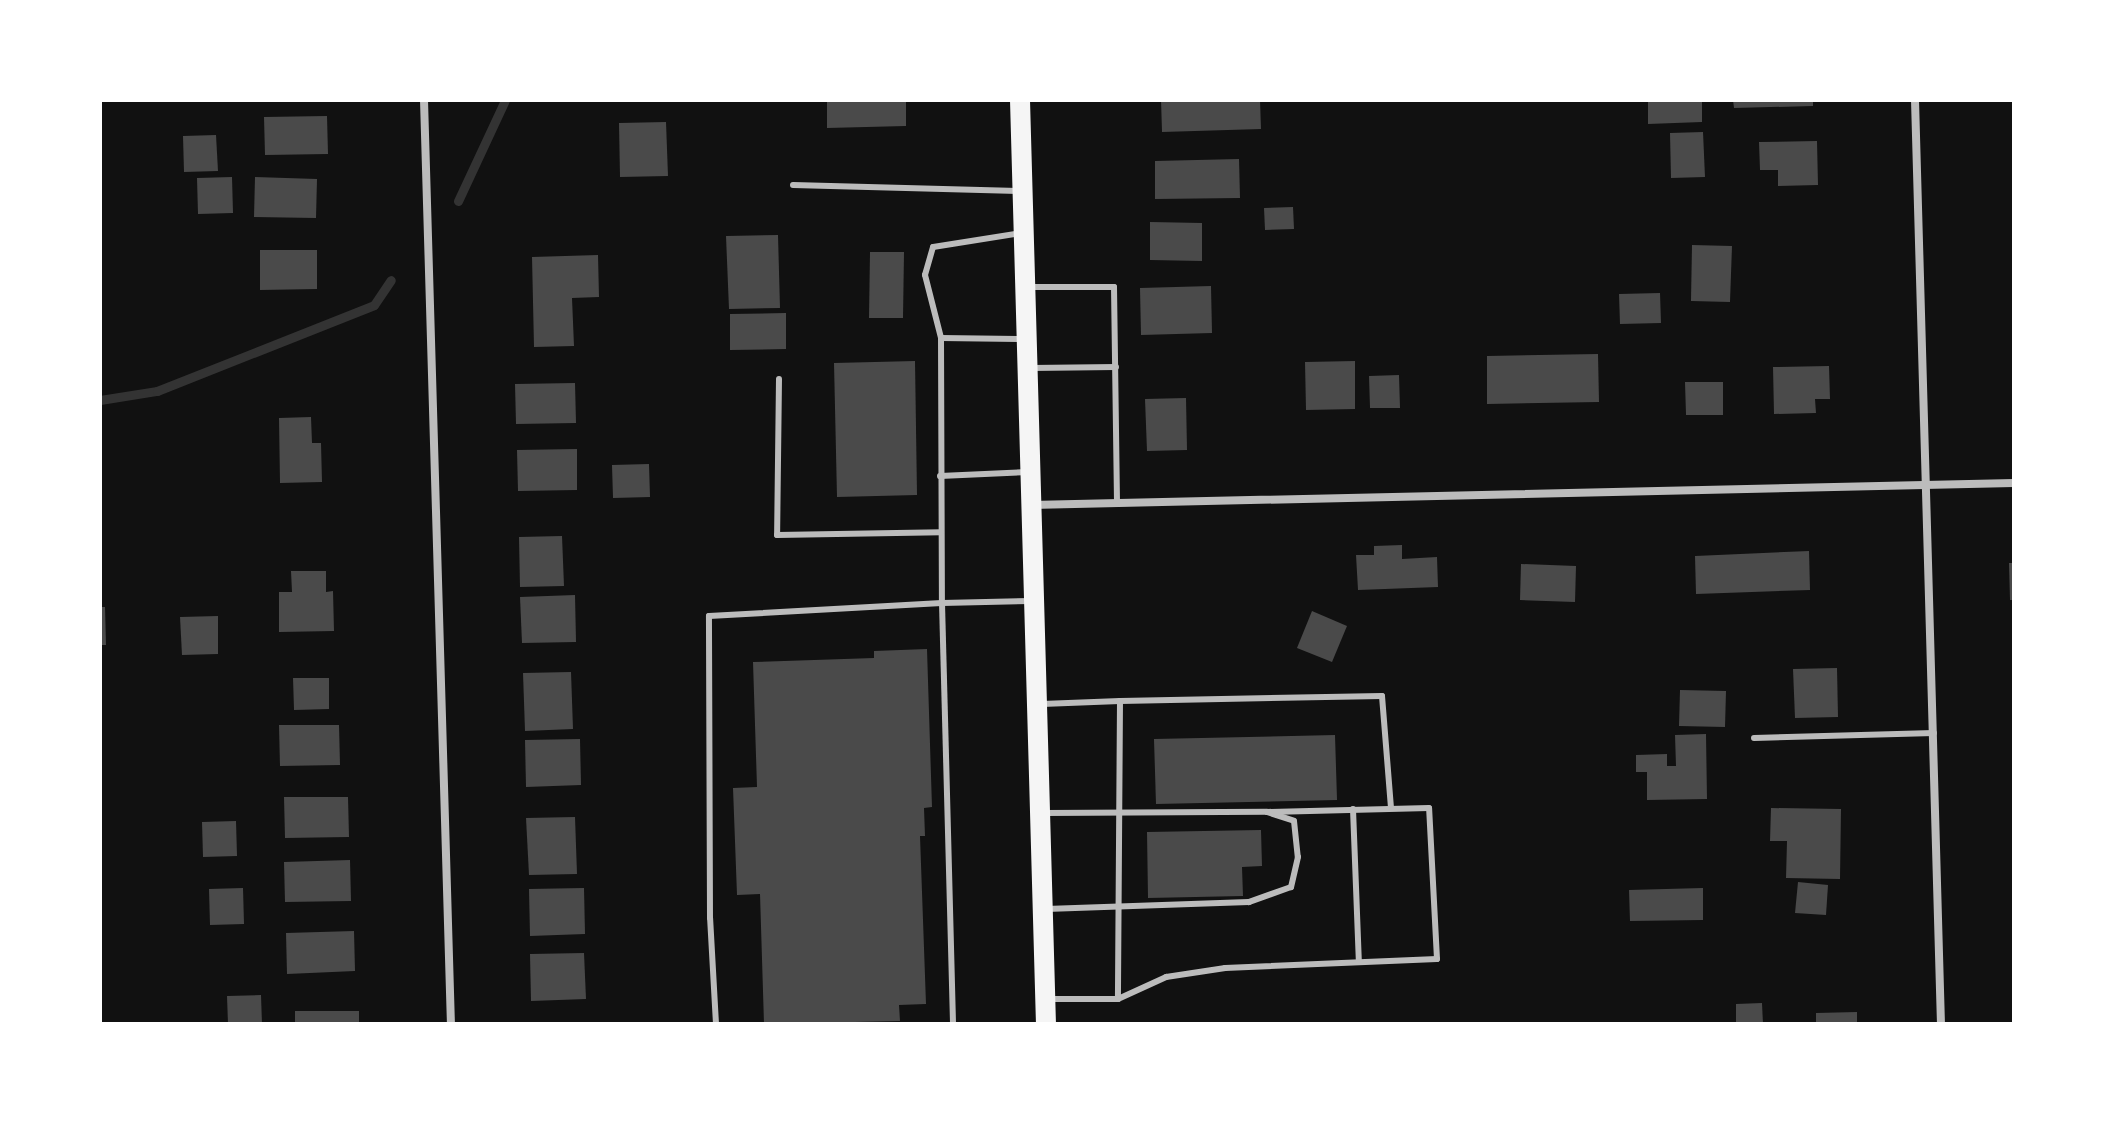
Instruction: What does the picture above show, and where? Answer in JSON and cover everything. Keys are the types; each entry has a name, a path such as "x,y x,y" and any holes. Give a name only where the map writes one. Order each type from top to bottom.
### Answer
{"main road":[{"path":"1020,100 1046,1024"}],"street":[{"path":"424,100 451,1024"},
{"path":"1915,100 1941,1024"},
{"path":"1031,505 2014,483"}],"lane":[{"path":"793,185 1023,191"},
{"path":"953,1024 942,603 941,338 925,275 933,247 1024,233"},
{"path":"1026,287 1114,287 1117,503"},
{"path":"941,338 1027,339"},
{"path":"1028,369 1116,367"},
{"path":"779,379 777,535 941,532"},
{"path":"940,476 1031,472"},
{"path":"716,1024 710,918 709,616 1034,601"},
{"path":"1037,705 1382,696 1391,808"},
{"path":"1118,999 1120,701"},
{"path":"1754,738 1934,733"},
{"path":"1040,814 1119,809 1267,812 1429,808 1437,959 1225,968 1166,977 1118,999 1045,999"},
{"path":"1353,809 1359,962"},
{"path":"1043,909 1249,902 1291,887 1298,857 1294,821 1267,812"}],"building":[{"path":"827,100 906,100 906,126 827,128"},
{"path":"1161,100 1260,100 1261,129 1162,132"},
{"path":"1648,100 1702,100 1702,122 1648,124"},
{"path":"1733,100 1813,100 1813,106 1734,108"},
{"path":"327,116 328,154 265,155 264,117"},
{"path":"666,122 668,176 620,177 619,123"},
{"path":"1703,132 1705,177 1671,178 1670,133"},
{"path":"216,135 218,171 184,172 183,136"},
{"path":"1817,141 1818,185 1778,186 1778,170 1760,170 1759,142"},
{"path":"1239,159 1240,198 1155,199 1155,161"},
{"path":"232,177 233,213 198,214 197,178"},
{"path":"255,177 317,179 316,218 254,217"},
{"path":"1293,207 1294,229 1265,230 1264,208"},
{"path":"1150,222 1202,223 1202,261 1150,260"},
{"path":"778,235 780,308 729,309 726,236"},
{"path":"1692,245 1732,246 1730,302 1691,301"},
{"path":"260,250 317,250 317,289 260,290"},
{"path":"870,252 904,252 903,318 869,318"},
{"path":"598,255 599,297 572,298 574,346 534,347 532,257"},
{"path":"1211,286 1212,333 1141,335 1140,288"},
{"path":"1660,293 1661,323 1620,324 1619,294"},
{"path":"786,313 786,349 730,350 730,314"},
{"path":"1598,354 1599,402 1487,404 1487,356"},
{"path":"915,361 917,495 837,497 834,363"},
{"path":"1355,361 1355,409 1306,410 1305,362"},
{"path":"1829,366 1830,399 1815,399 1816,413 1774,414 1773,367"},
{"path":"1399,375 1400,408 1370,408 1369,376"},
{"path":"1685,382 1723,382 1723,415 1686,415"},
{"path":"575,383 576,423 516,424 515,384"},
{"path":"1186,398 1187,450 1147,451 1145,399"},
{"path":"311,417 312,443 321,443 322,482 280,483 279,418"},
{"path":"577,449 577,490 518,491 517,450"},
{"path":"649,464 650,497 613,498 612,465"},
{"path":"562,536 564,586 520,587 519,537"},
{"path":"1402,545 1402,559 1437,557 1438,587 1358,590 1356,555 1374,555 1374,546"},
{"path":"1809,551 1810,590 1696,594 1695,556"},
{"path":"2009,563 2014,563 2014,600 2010,600"},
{"path":"1521,564 1576,566 1575,602 1520,600"},
{"path":"291,571 326,571 326,592 333,591 334,631 279,632 279,592 292,592"},
{"path":"575,595 576,642 522,643 520,597"},
{"path":"100,607 105,607 106,645 100,645"},
{"path":"1312,611 1347,626 1332,662 1297,648"},
{"path":"218,616 218,654 182,655 180,617"},
{"path":"927,649 932,807 924,808 925,836 920,836 926,1004 899,1005 900,1021 764,1024 760,894 737,895 733,788 757,787 753,662 874,658 874,651"},
{"path":"1837,668 1838,717 1795,718 1793,669"},
{"path":"571,672 573,729 525,731 523,673"},
{"path":"293,678 329,678 329,709 294,710"},
{"path":"1680,690 1726,691 1725,727 1679,726"},
{"path":"279,725 339,725 340,765 280,766"},
{"path":"1706,734 1707,799 1647,800 1647,772 1636,772 1636,755 1667,754 1667,766 1676,766 1675,735"},
{"path":"1335,735 1337,800 1156,804 1154,739"},
{"path":"580,739 581,785 526,787 525,740"},
{"path":"284,797 348,797 349,837 285,838"},
{"path":"1771,808 1841,809 1840,879 1786,878 1787,841 1770,841"},
{"path":"575,817 577,874 529,875 526,818"},
{"path":"236,821 237,856 203,857 202,822"},
{"path":"1261,830 1262,866 1242,867 1243,896 1148,898 1147,832"},
{"path":"350,860 351,901 285,902 284,862"},
{"path":"1798,882 1828,885 1826,915 1795,913"},
{"path":"243,888 244,924 210,925 209,889"},
{"path":"584,888 585,934 530,936 529,889"},
{"path":"1703,888 1703,920 1630,921 1629,890"},
{"path":"354,931 355,971 287,974 286,933"},
{"path":"584,953 586,999 531,1001 530,954"},
{"path":"261,995 262,1024 228,1024 227,996"},
{"path":"1762,1003 1763,1024 1736,1024 1736,1004"},
{"path":"295,1011 359,1011 359,1024 295,1024"},
{"path":"1857,1012 1857,1024 1816,1024 1816,1013"}],"waterway":[{"path":"458,201 505,100"},
{"path":"100,400 157,391 374,305 391,280"}]}
